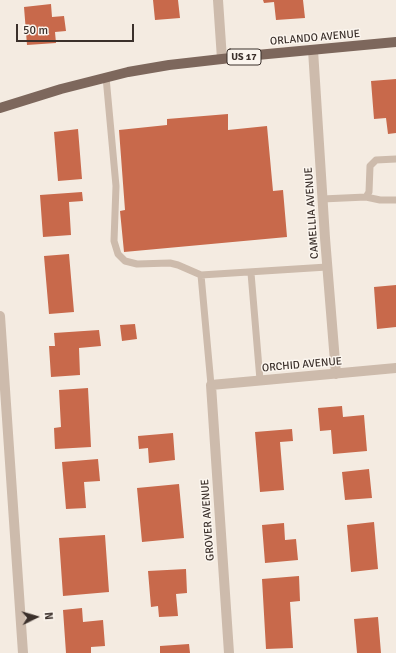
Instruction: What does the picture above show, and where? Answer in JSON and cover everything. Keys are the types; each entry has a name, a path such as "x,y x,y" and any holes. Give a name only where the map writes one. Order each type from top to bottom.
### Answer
{"main road":[{"name":"ORLANDO AVENUE","path":"0,108 94,80 169,65 396,42"}],"street":[{"path":"218,0 222,59"},
{"name":"CAMELLIA AVENUE","path":"313,50 322,199 336,374"},
{"path":"0,316 23,653"},
{"name":"ORCHID AVENUE","path":"211,385 396,368"},
{"name":"GROVER AVENUE","path":"211,385 229,653"}],"lane":[{"path":"106,77 116,186 114,241 118,254 125,261 137,264 170,263 201,275 327,267"},
{"path":"366,197 369,192 370,166 376,160 396,158"},
{"path":"322,199 366,197 380,200 396,200"},
{"path":"251,273 260,380"},
{"path":"201,275 211,385"}],"building":[{"path":"153,0 178,0 180,18 155,20"},
{"path":"263,0 303,0 305,18 276,20 274,2 264,3"},
{"path":"51,4 52,17 64,16 66,31 55,32 56,43 27,45 24,7"},
{"path":"396,79 396,133 388,134 386,118 374,119 371,81"},
{"path":"228,114 228,130 267,126 273,191 283,190 287,237 124,252 120,211 125,210 119,130 167,125 167,119"},
{"path":"78,129 82,179 58,181 54,132"},
{"path":"82,192 83,201 69,202 71,235 43,237 40,195"},
{"path":"69,254 74,312 49,314 44,256"},
{"path":"396,285 396,327 377,329 374,287"},
{"path":"135,324 137,339 122,341 120,325"},
{"path":"99,330 101,346 79,348 80,375 51,377 49,346 55,346 54,333"},
{"path":"88,388 91,447 55,449 54,428 61,427 59,390"},
{"path":"342,406 343,417 364,415 367,451 333,454 331,430 320,431 318,408"},
{"path":"292,429 293,441 280,442 284,490 260,492 255,432"},
{"path":"173,433 175,460 149,463 148,448 139,449 138,436"},
{"path":"98,459 100,481 84,482 86,508 66,509 62,462"},
{"path":"369,469 372,498 345,500 342,472"},
{"path":"179,484 184,538 142,542 137,488"},
{"path":"374,522 378,569 351,572 347,525"},
{"path":"284,523 285,540 296,539 298,560 265,563 262,525"},
{"path":"105,535 109,592 63,596 59,538"},
{"path":"186,569 187,593 176,594 178,616 159,617 158,606 151,607 148,571"},
{"path":"299,576 300,601 290,602 293,648 266,649 262,579"},
{"path":"82,608 83,622 103,620 105,646 91,647 91,653 66,653 63,610"},
{"path":"378,617 381,653 357,653 354,619"},
{"path":"189,644 190,653 160,653 160,646"}]}
